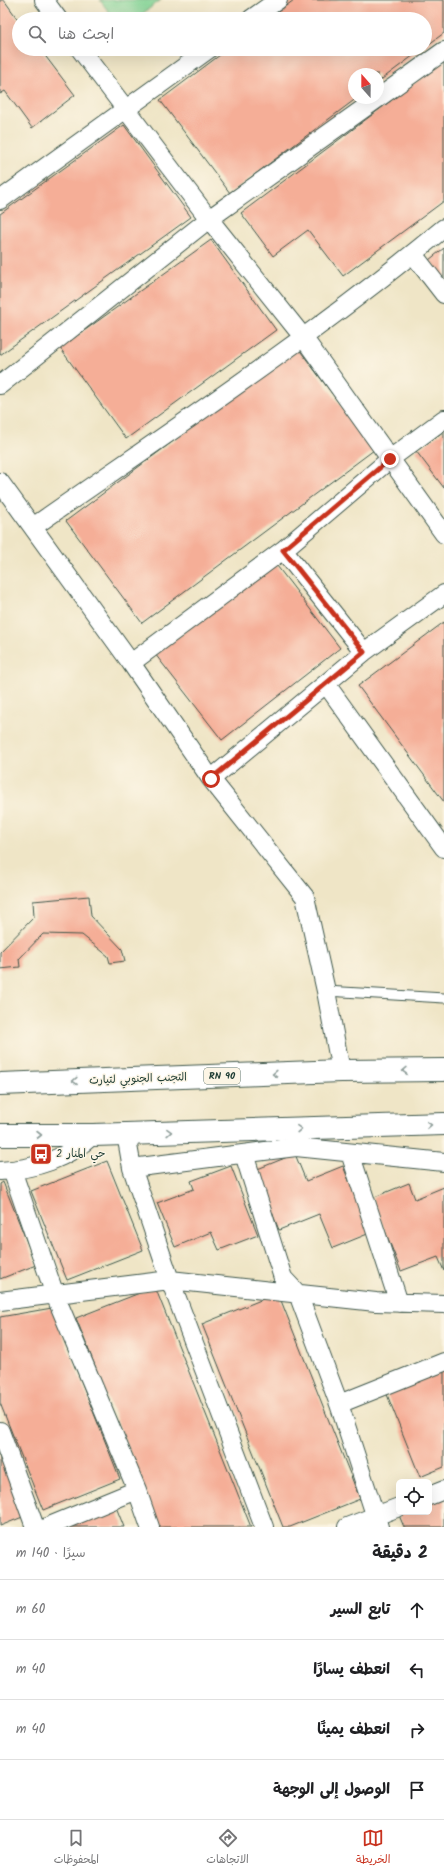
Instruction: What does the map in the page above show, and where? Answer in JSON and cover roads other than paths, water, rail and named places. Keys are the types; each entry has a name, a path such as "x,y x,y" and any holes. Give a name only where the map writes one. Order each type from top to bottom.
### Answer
{"highway":[{"name":"التجنب الجنوبي لتيارت","path":"0,1084 342,1071 444,1070"},
{"path":"0,1136 93,1135 444,1124"}],"street":[{"path":"44,0 53,12"},
{"path":"261,12 278,0"},
{"path":"0,385 209,220 444,51"},
{"path":"85,56 124,110 209,220 303,337 444,534"},
{"path":"0,200 199,56"},
{"path":"33,527 303,337 413,254 444,228"},
{"path":"413,254 444,294"},
{"path":"131,663 283,550 390,459 444,419"},
{"path":"0,482 131,663 211,779 305,897 342,1071"},
{"path":"283,550 364,652"},
{"path":"211,779 364,652 444,594"},
{"path":"326,684 444,848"},
{"path":"126,1134 132,1168 170,1280 264,1527"},
{"path":"93,1135 75,1149 56,1160 41,1165 6,1171 55,1295 137,1490 150,1527"},
{"path":"132,1168 296,1147 444,1162"},
{"path":"350,1153 399,1303"},
{"path":"244,1154 283,1278 298,1294 339,1404 377,1522"},
{"path":"0,1301 170,1280 376,1302 444,1304"},
{"path":"339,1404 444,1362"},
{"path":"0,1431 34,1527"},
{"path":"48,1527 137,1490"},
{"path":"432,1495 444,1490"},
{"path":"347,1527 377,1522 396,1509"}],"lane":[{"path":"326,991 444,998"}],"place":[{"name":"حي المنار 2","path":"41,1154"}]}
